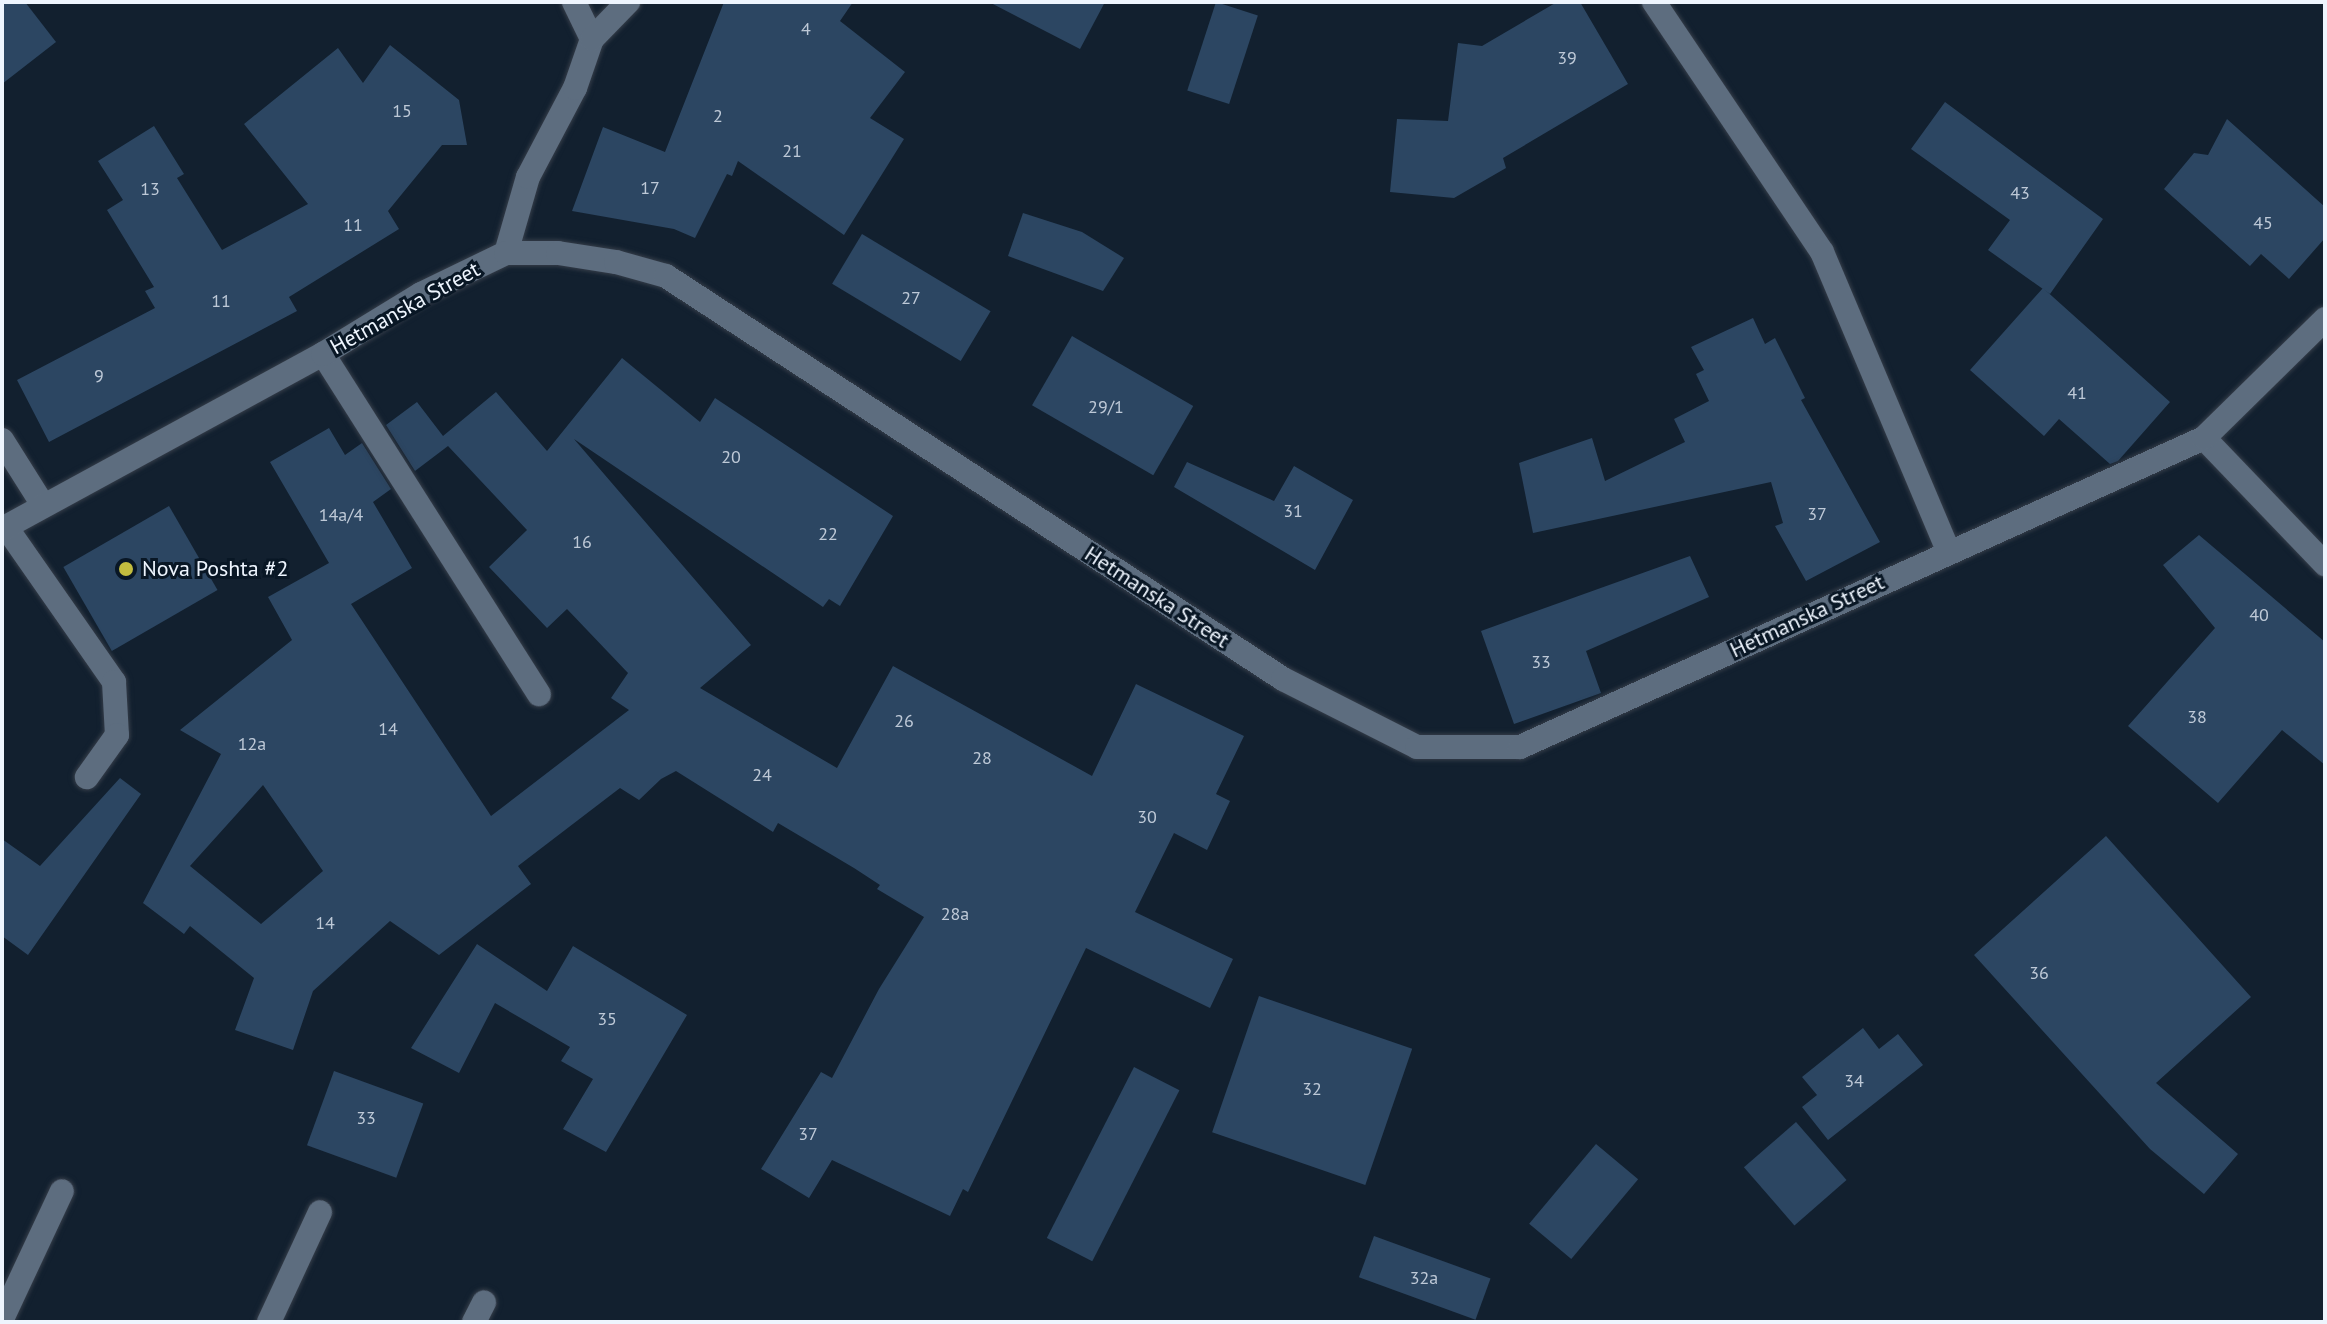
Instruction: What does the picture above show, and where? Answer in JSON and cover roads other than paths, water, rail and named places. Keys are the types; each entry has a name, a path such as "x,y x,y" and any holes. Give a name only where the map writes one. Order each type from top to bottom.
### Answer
{"street":[{"path":"574,2 592,39"},
{"path":"506,253 528,177 575,88 592,39 628,2"},
{"path":"1654,2 1822,252 1948,551"},
{"name":"Hetmanska Street","path":"4,528 323,354 421,294 506,253 558,253 616,262 666,276 1283,679 1417,747 1520,747 1948,551 2204,438 2325,319"},
{"path":"323,354 539,694"},
{"path":"2204,438 2325,564"},
{"path":"2,440 43,505"},
{"path":"4,528 114,682 117,735 87,777"},
{"path":"2,1319 62,1191"},
{"path":"269,1322 320,1212"}],"place":[{"name":"Nova Poshta #2","path":"126,569"}]}
